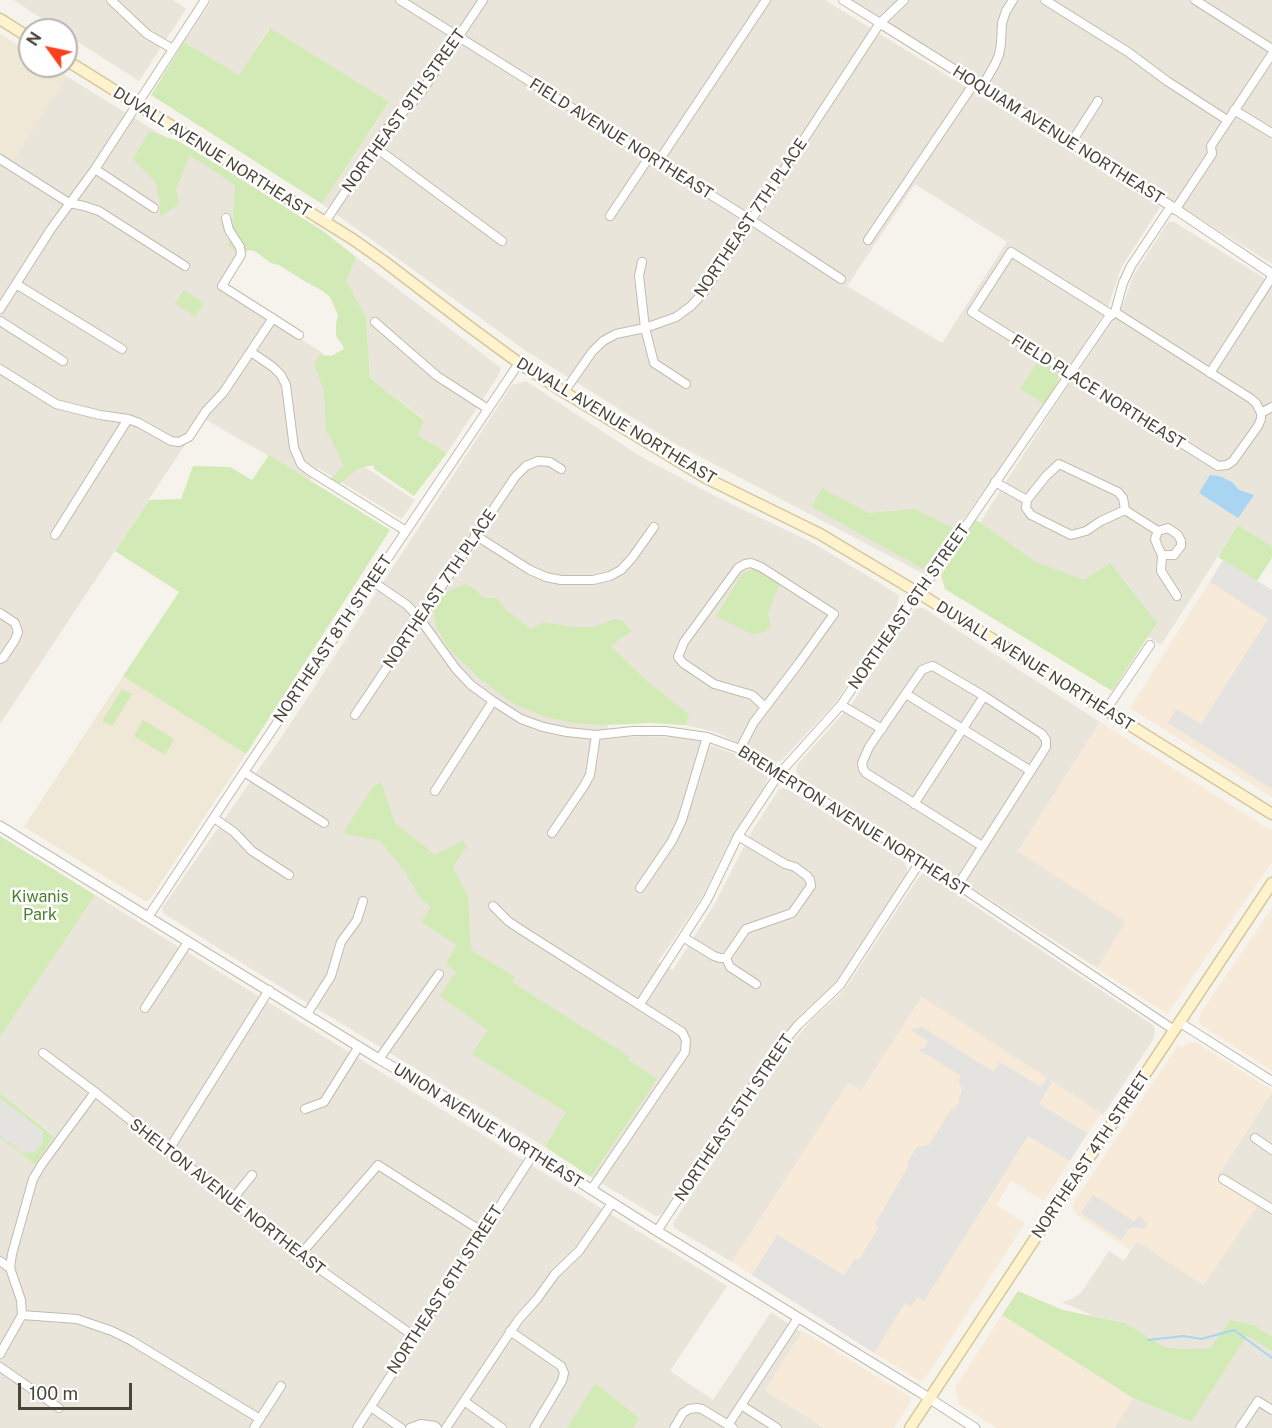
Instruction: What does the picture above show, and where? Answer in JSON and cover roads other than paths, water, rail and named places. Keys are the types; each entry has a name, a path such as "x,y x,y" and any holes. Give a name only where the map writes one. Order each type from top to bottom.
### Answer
{"main road":[{"path":"0,19 18,30"},
{"name":"DUVALL AVENUE NORTHEAST","path":"78,68 354,240 519,363 564,392 706,478 820,534 1272,814"},
{"name":"NORTHEAST 4TH STREET","path":"910,1428 1272,883"}],"street":[{"path":"111,0 147,34 173,49"},
{"path":"0,309 205,0"},
{"name":"FIELD AVENUE NORTHEAST","path":"400,0 650,156 841,279"},
{"name":"NORTHEAST 9TH STREET","path":"325,222 386,130 420,94 483,0"},
{"path":"658,162 766,0"},
{"name":"HOQUIAM AVENUE NORTHEAST","path":"843,0 1173,208 1272,275"},
{"name":"NORTHEAST 7TH PLACE","path":"564,392 592,352 603,341 616,334 645,328 676,317 704,292 880,23 904,0"},
{"path":"868,240 978,84 995,64 1001,44 1002,23 1012,0"},
{"path":"1045,0 1128,52 1167,81 1227,120"},
{"path":"1195,0 1272,49"},
{"name":"NORTHEAST 6TH STREET","path":"640,1004 707,900 738,836 779,774 841,705 917,592 931,576 1113,313 1131,266 1212,154 1211,146 1272,54"},
{"path":"1071,143 1098,102"},
{"path":"1234,110 1272,133"},
{"path":"375,147 502,241"},
{"path":"610,216 650,156"},
{"path":"0,159 69,203 99,211 185,266"},
{"path":"95,169 154,208"},
{"path":"226,218 229,230 240,247 242,255 222,286 298,335"},
{"name":"FIELD PLACE NORTHEAST","path":"1113,313 1011,252 972,312 1218,466 1227,465 1233,461 1258,426 1261,413"},
{"path":"642,262 639,276 645,328 654,363 687,384"},
{"path":"1210,373 1272,275"},
{"path":"16,284 122,349"},
{"path":"1113,313 1256,403 1261,413 1272,408"},
{"path":"0,369 56,404 100,415 129,419 171,441 179,442 189,437 206,411 223,393 273,318"},
{"path":"0,321 63,361"},
{"path":"375,322 437,376 488,409"},
{"path":"251,352 273,366 286,385 294,448 301,464 406,531"},
{"name":"NORTHEAST 8TH STREET","path":"148,917 519,363"},
{"path":"55,535 129,419"},
{"name":"NORTHEAST 7TH PLACE","path":"355,715 515,477 526,466 538,461 550,462 561,469"},
{"path":"1125,510 1086,531 1071,535 1031,515 1026,508 1028,500 1046,476 1059,464 1118,492 1123,498 1125,510 1158,531"},
{"path":"995,482 1028,500"},
{"path":"475,535 530,570 546,577 561,580 593,580 610,576 621,570 654,526"},
{"path":"1162,555 1174,555 1181,546 1178,535 1168,528 1158,531 1155,539 1162,555 1161,571 1177,596"},
{"path":"740,749 754,722 834,614 761,567 751,563 738,568 684,642 678,657 683,663 714,684 752,695 765,707"},
{"name":"BREMERTON AVENUE NORTHEAST","path":"372,581 407,605 420,619 456,669 471,684 521,719 543,727 596,735 633,731 665,731 706,737 740,749 958,885 1177,1026 1272,1081"},
{"path":"0,613 15,623 18,632 15,640 0,659"},
{"path":"1106,710 1150,645"},
{"path":"958,885 1046,747 1046,740 1042,734 984,696 933,666 929,667 922,670 864,756 863,769 982,846"},
{"path":"906,694 1031,771"},
{"path":"914,804 984,696"},
{"path":"435,791 494,701"},
{"path":"841,705 882,729"},
{"path":"552,833 590,775 596,735"},
{"path":"640,888 672,841 682,820 706,737"},
{"path":"244,771 324,823"},
{"path":"214,818 234,832 252,851 289,875"},
{"name":"UNION AVENUE NORTHEAST","path":"0,826 379,1059 445,1097 975,1428"},
{"path":"726,958 746,929 792,914 811,886 807,876 795,867 785,864 738,836"},
{"name":"NORTHEAST 5TH STREET","path":"657,1231 776,1052 798,1025 840,985 920,862"},
{"path":"307,1014 332,976 341,942 357,920 363,901"},
{"path":"493,906 508,921 682,1032 686,1040 685,1052 591,1190"},
{"path":"683,937 714,956 726,958"},
{"path":"145,1008 188,942"},
{"path":"726,958 730,967 756,984"},
{"path":"379,1059 439,974"},
{"path":"168,1151 269,990"},
{"path":"305,1109 324,1102 359,1046"},
{"name":"SHELTON AVENUE NORTHEAST","path":"43,1053 300,1256 415,1337"},
{"path":"0,1354 22,1315 21,1300 10,1268 33,1179 95,1092"},
{"path":"1255,1138 1272,1150"},
{"name":"NORTHEAST 6TH STREET","path":"357,1428 534,1153"},
{"path":"300,1256 378,1165 483,1233"},
{"path":"231,1201 252,1175"},
{"path":"1223,1179 1272,1209"},
{"path":"446,1428 510,1331 555,1274 579,1251 612,1203"},
{"path":"0,1261 10,1268"},
{"path":"22,1315 77,1320 112,1331 260,1419"},
{"path":"674,1428 683,1413 693,1408 702,1408 731,1426 741,1405 798,1318"},
{"path":"510,1331 561,1366 564,1372 562,1381 534,1428"},
{"path":"0,1367 59,1408"},
{"path":"254,1428 281,1386"},
{"path":"464,1401 502,1428"},
{"path":"1240,1428 1258,1401 1272,1410"},
{"path":"741,1405 777,1428"},
{"path":"371,1407 401,1428"},
{"path":"410,1428 421,1424 437,1428"}],"water":[{"path":"1210,475 1219,476 1232,482 1239,490 1254,495 1238,518 1199,493"}],"waterway":[{"path":"1148,1340 1184,1336 1201,1339 1234,1330 1272,1358"}],"park label":[{"name":"Kiwanis Park","path":"40,906"}]}
